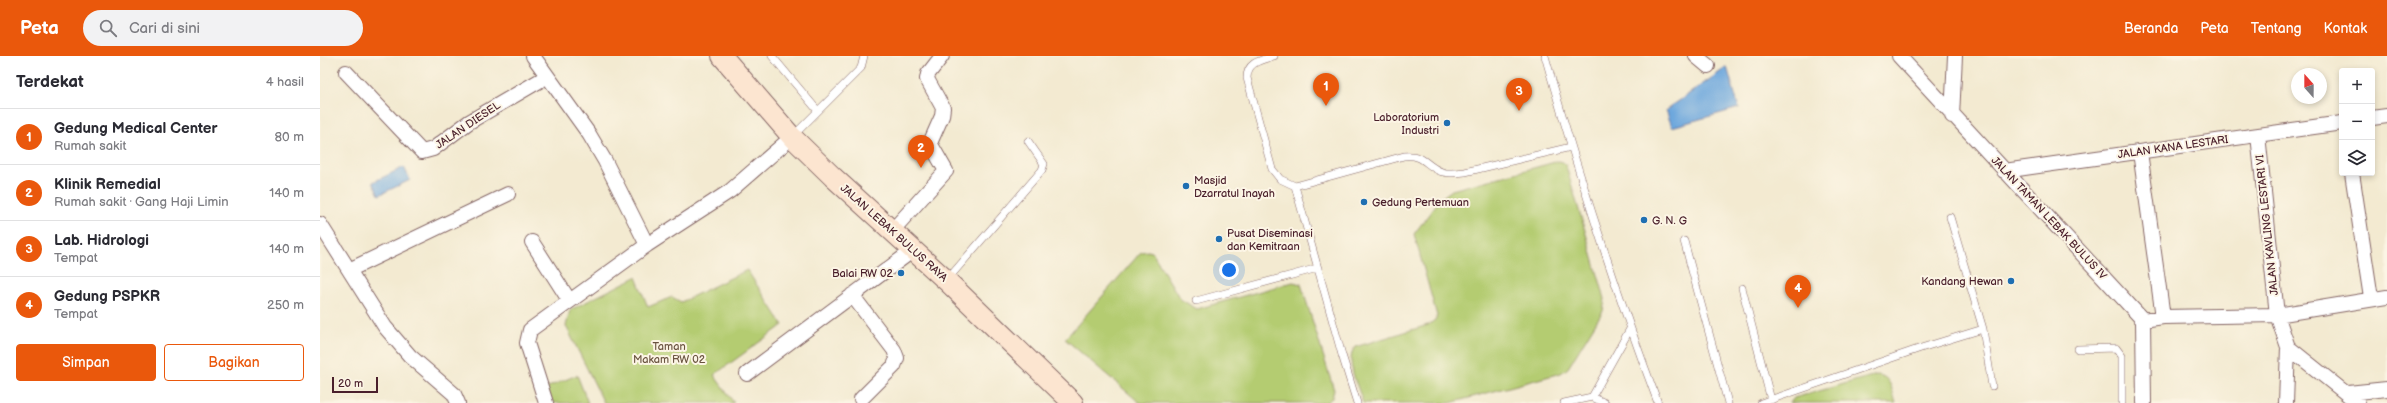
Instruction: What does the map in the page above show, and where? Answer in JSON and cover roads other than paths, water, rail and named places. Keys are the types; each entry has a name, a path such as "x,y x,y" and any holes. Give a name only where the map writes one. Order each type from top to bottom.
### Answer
{"main road":[{"name":"JALAN LEBAK BULUS RAYA","path":"725,57 792,137 891,232 947,281 1073,403"}],"street":[{"path":"532,56 589,134 605,161 647,245"},
{"path":"891,232 946,171 930,143 942,116 943,108 927,80 928,74 942,56"},
{"path":"1696,56 1708,66"},
{"name":"JALAN TAMAN LEBAK BULUS IV","path":"1899,56 1952,116 2143,320"},
{"path":"1952,116 1955,56"},
{"name":"JALAN DIESEL","path":"346,72 422,152 432,150 469,122 546,77"},
{"path":"2375,118 2387,116"},
{"name":"JALAN KANA LESTARI","path":"2004,171 2339,123"},
{"name":"JALAN KAVLING LESTARI VI","path":"2258,135 2277,315 2288,347"},
{"path":"546,403 527,343 527,336 534,326 647,245 730,191 792,137"},
{"path":"2140,152 2163,317"},
{"path":"2352,176 2371,298"},
{"path":"349,270 508,194"},
{"path":"320,224 375,313 398,343 425,371 454,394 458,403"},
{"path":"532,242 569,300"},
{"path":"747,374 912,251"},
{"path":"852,295 894,350 897,358 894,366 861,399"},
{"path":"2144,403 2143,320 2163,317 2277,315 2371,298 2387,297"},
{"path":"2288,347 2348,393 2358,403"},
{"path":"2286,403 2288,347"},
{"path":"2348,393 2387,389"}],"lane":[{"path":"772,56 818,110"},
{"path":"792,137 861,68 864,56"},
{"path":"1274,56 1256,61 1251,65 1247,78 1272,169 1280,179 1295,186 1404,156 1418,156 1440,171 1450,174 1571,147"},
{"path":"1545,56 1571,147 1630,329 1658,403"},
{"path":"947,281 1042,170 1044,164 1028,141"},
{"path":"1295,186 1357,403"},
{"path":"1950,217 1983,329 1992,386"},
{"path":"1684,241 1728,403"},
{"path":"1196,301 1318,268"},
{"path":"1742,288 1771,400"},
{"path":"1592,397 1630,329"},
{"path":"1761,403 1921,348 1983,329"},
{"path":"2078,349 2116,348 2120,351 2122,356 2122,403"},
{"path":"1564,403 1592,397 1605,403"}],"water":[{"path":"1727,67 1739,108 1672,127 1666,110"},
{"path":"404,167 410,180 379,195 373,182"}],"place":[{"name":"Gedung Medical Center","path":"1326,106"},
{"name":"Lab. Hidrologi","path":"1519,111"},
{"name":"Laboratorium Industri","path":"1447,123"},
{"name":"Klinik Remedial","path":"921,168"},
{"name":"Masjid Dzarratul Inayah","path":"1186,186"},
{"name":"Gedung Pertemuan","path":"1364,202"},
{"name":"G. N. G","path":"1644,220"},
{"name":"Pusat Diseminasi dan Kemitraan","path":"1219,239"},
{"name":"Balai RW 02","path":"901,273"},
{"name":"Kandang Hewan","path":"2011,281"},
{"name":"Gedung PSPKR","path":"1798,308"}],"park label":[{"name":"Taman Makam RW 02","path":"669,352"}]}
